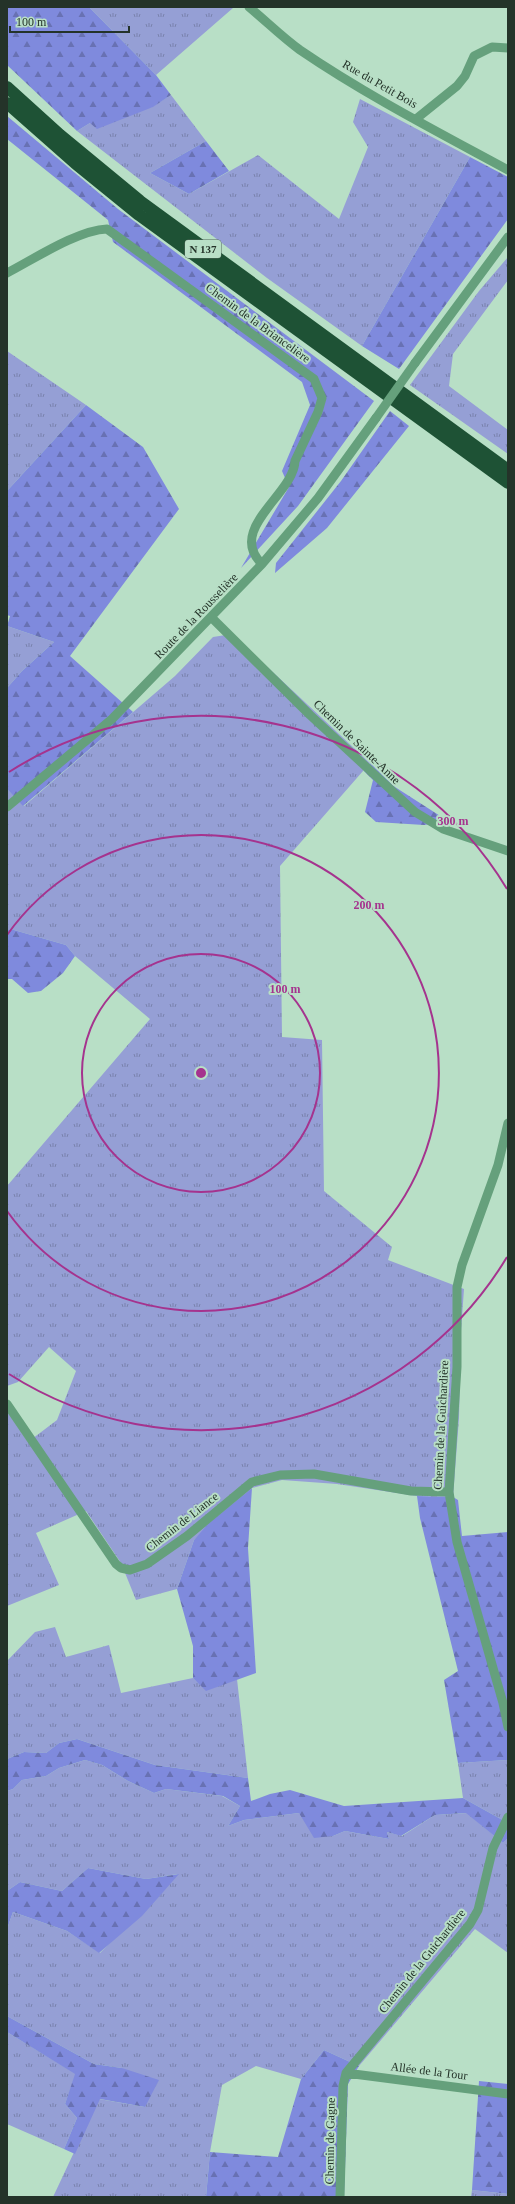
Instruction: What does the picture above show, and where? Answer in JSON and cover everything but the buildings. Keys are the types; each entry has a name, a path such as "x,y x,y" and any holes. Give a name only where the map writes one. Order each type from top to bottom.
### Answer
{"highway":[{"name":"N 137","path":"7,87 60,135 140,201 508,470"},
{"name":"N 137","path":"7,103 69,158 139,216 508,483"}],"street":[{"name":"Rue du Petit Bois","path":"249,7 299,49 361,88 508,170"},
{"path":"416,119 457,86 465,76 474,56 492,48 508,48"},
{"name":"Chemin de la Briancelière","path":"7,273 80,236 96,229 107,229 314,379 322,398 318,412 295,461 294,470 267,508 252,536 251,546 262,564"},
{"name":"Route de la Rousselière","path":"7,807 112,719 262,564 318,498 508,237"},
{"name":"Chemin de Sainte-Anne","path":"211,617 316,720 415,812 443,829 508,851"},
{"name":"Chemin de la Guichardière","path":"508,1124 498,1164 462,1265 457,1287 457,1367 449,1492 457,1542 503,1703 508,1727"},
{"name":"Chemin de Liance","path":"7,1404 116,1564 121,1568 130,1570 148,1564 187,1536 252,1482 266,1478 280,1475 314,1474 411,1491 449,1492"},
{"name":"Chemin de la Guichardière","path":"343,2086 346,2073 470,1924 478,1910 494,1848 508,1817"},
{"name":"Allée de la Tour","path":"346,2073 508,2094"},
{"name":"Chemin de Gagne","path":"340,2197 343,2086"}],"green space":[{"path":"7,7 89,7 156,75 171,95 153,107 97,129 90,123 77,131 7,65"},
{"path":"89,7 232,7 233,8 156,75"},
{"path":"171,95 206,141 150,173 189,194 258,155 339,219 368,147 353,122 360,99 470,157 362,346 267,278 77,131 90,123 152,107"},
{"path":"7,116 118,209 374,401 298,506 241,568 289,487 282,471 310,405 302,382 113,242 108,220 7,139"},
{"path":"206,141 229,171 189,194 150,173"},
{"path":"470,157 508,177 508,219 399,369 362,346"},
{"path":"508,257 508,280 453,354 449,386 508,430 508,454 410,385 479,291"},
{"path":"7,351 86,405 7,491"},
{"path":"86,405 143,447 179,509 70,656 133,712 23,806 7,789 7,688 22,671 54,642 7,626 10,616 7,615 7,491"},
{"path":"390,411 409,426 327,528 275,573 276,563 341,481"},
{"path":"7,626 54,642 22,671 7,688"},
{"path":"232,634 370,763 280,866 282,1037 322,1040 324,1191 392,1247 388,1260 464,1289 461,1331 459,1418 453,1497 417,1496 337,1484 282,1480 252,1488 194,1540 177,1589 136,1600 121,1563 86,1511 36,1533 59,1585 7,1606 7,1410 28,1442 57,1420 76,1371 49,1347 18,1382 7,1386 7,1186 150,1019 75,956 66,945 14,930 7,930 7,789 24,806 175,676 213,637"},
{"path":"370,763 395,787 448,821 424,825 376,822 365,812 373,780 364,771"},
{"path":"7,930 14,930 66,945 75,956 63,973 41,991 28,993 12,979 7,979"},
{"path":"252,1488 248,1548 256,1673 206,1691 193,1678 193,1646 177,1589 194,1540 208,1524"},
{"path":"417,1496 453,1497 458,1500 462,1536 508,1532 508,1760 458,1763 444,1680 458,1671 420,1518"},
{"path":"55,1627 66,1657 109,1645 121,1693 193,1678 206,1690 237,1679 248,1778 155,1765 77,1739 59,1743 46,1753 24,1752 7,1759 7,1661 35,1632"},
{"path":"77,1739 155,1765 248,1778 251,1801 270,1794 290,1790 344,1806 463,1798 508,1823 508,1838 503,1843 466,1813 435,1815 401,1836 387,1832 389,1839 345,1831 333,1836 314,1838 299,1813 244,1820 228,1826 240,1806 223,1796 166,1789 154,1793 128,1781 102,1765 85,1760 59,1768 46,1776 22,1780 13,1789 7,1791 7,1759 24,1752 46,1753 59,1743"},
{"path":"85,1760 102,1765 128,1781 154,1793 166,1789 222,1796 240,1806 228,1826 244,1820 299,1813 333,1836 345,1831 389,1839 387,1832 402,1836 435,1815 467,1813 503,1843 508,1838 508,1953 475,1929 359,2066 324,2050 301,2079 256,2066 222,2085 210,2152 206,2197 53,2197 99,2099 145,2107 122,2068 94,2064 7,2016 7,1929 13,1912 67,1931 100,1953 178,1874 146,1879 88,1868 62,1891 20,1882 7,1891 7,1791 13,1789 22,1780 46,1776 59,1768"},
{"path":"508,1760 508,1823 463,1798 458,1763"},
{"path":"88,1868 146,1879 179,1874 142,1916 99,1953 67,1931 13,1912 7,1929 7,1891 20,1882 62,1891"},
{"path":"7,2016 94,2064 122,2068 159,2080 145,2107 100,2099 75,2154 64,2149 77,2118 65,2104 75,2074 7,2032"},
{"path":"7,2032 76,2074 65,2104 77,2118 64,2149 7,2124"},
{"path":"324,2050 359,2066 348,2084 344,2197 206,2197 210,2152 278,2157 301,2079"},
{"path":"479,2081 508,2084 508,2194 472,2190"},
{"path":"472,2190 508,2194 508,2197 471,2197"}]}
